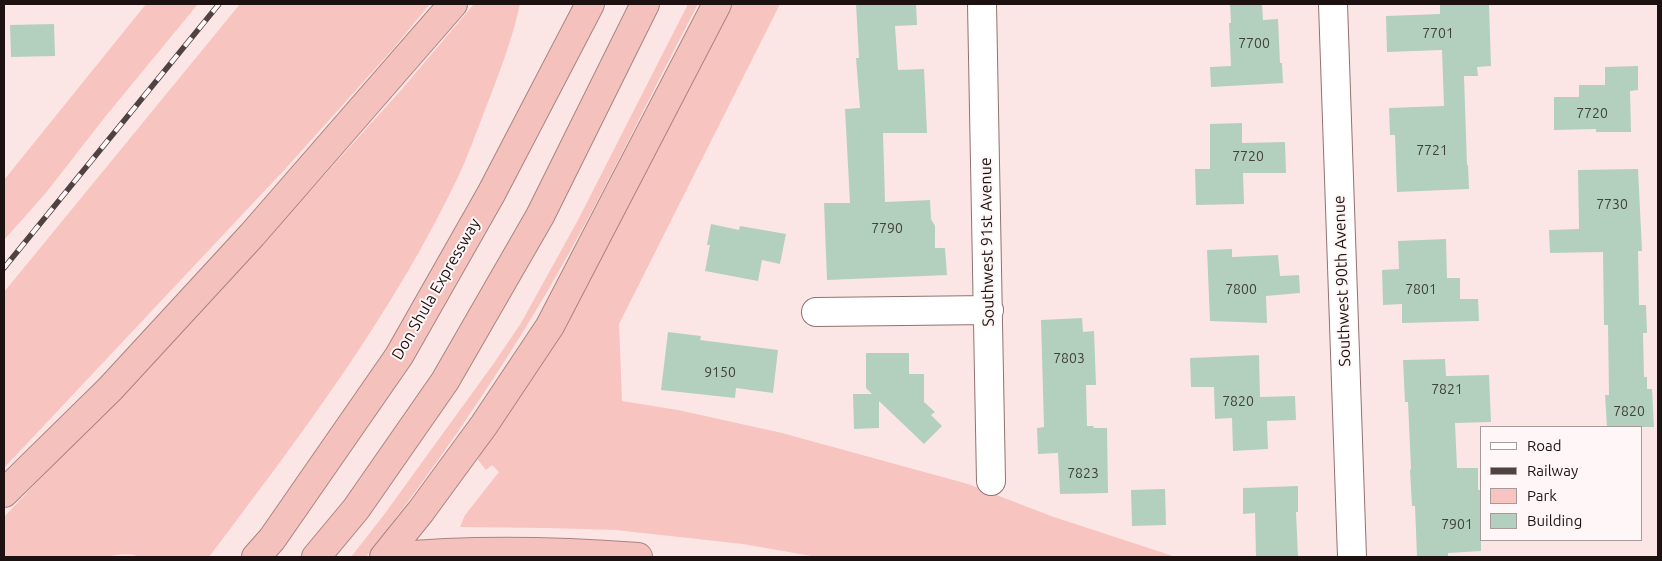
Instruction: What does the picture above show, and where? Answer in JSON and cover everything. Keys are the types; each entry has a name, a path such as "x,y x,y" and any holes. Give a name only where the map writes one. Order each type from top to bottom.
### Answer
{"highway":[{"path":"4,493 110,389 246,242 453,4"},
{"name":"Don Shula Expressway","path":"256,557 272,539 399,356 491,194 590,4"},
{"path":"316,557 356,509 445,381 540,216 645,4"},
{"path":"384,557 421,511 484,424 550,326 717,4"},
{"path":"390,557 419,554 520,552 638,557"}],"street":[{"name":"Southwest 91st Avenue","path":"982,4 991,481"},
{"name":"Southwest 90th Avenue","path":"1333,4 1352,557"},
{"path":"816,312 989,310"}],"green space":[{"path":"146,4 198,4 105,117 45,194 4,240 4,180"},
{"path":"240,4 430,4 392,50 287,167 4,468 4,292"},
{"path":"474,4 520,4 504,60 459,175 405,276 375,325 311,419 209,557 140,557 124,554 108,557 4,557 4,517 309,192 402,89"},
{"path":"688,4 698,4 587,221 547,292 461,427 391,525 366,557 351,557 383,516 521,323 578,220"},
{"path":"732,4 780,4 619,324 622,401 678,410 782,433 968,484 1051,516 1176,557 817,557 743,544 615,530 460,527 465,515 499,472 492,465 486,470 478,460 481,452 684,97"}],"building":[{"path":"856,4 916,4 917,25 895,26 898,70 924,69 927,133 883,133 885,202 930,200 931,219 935,226 935,248 945,248 947,275 827,280 824,203 850,203 845,109 860,108 856,58 859,58"},
{"path":"1230,4 1262,4 1263,20 1278,19 1283,83 1211,87 1210,67 1231,66"},
{"path":"1440,4 1489,4 1491,66 1477,67 1478,76 1464,76 1469,189 1397,192 1395,135 1390,135 1389,108 1444,106 1442,50 1387,52 1386,16 1440,14"},
{"path":"54,24 55,56 11,57 10,25"},
{"path":"1638,66 1638,90 1630,91 1631,132 1596,132 1596,129 1554,130 1554,97 1579,97 1579,85 1605,85 1605,67"},
{"path":"1242,123 1242,143 1285,142 1286,173 1243,173 1244,204 1196,205 1195,169 1210,169 1210,124"},
{"path":"1638,169 1642,251 1638,251 1639,305 1646,305 1647,333 1643,333 1644,377 1647,377 1647,389 1652,389 1654,427 1607,426 1605,395 1609,395 1608,325 1604,325 1603,252 1550,253 1549,230 1579,229 1578,170"},
{"path":"711,224 739,230 740,226 786,234 780,264 762,260 758,281 705,271 710,245 707,245"},
{"path":"1446,239 1447,278 1460,278 1460,299 1478,299 1479,321 1402,323 1402,304 1383,305 1382,270 1399,269 1398,241"},
{"path":"1232,249 1232,257 1278,255 1280,276 1299,275 1300,293 1266,296 1267,323 1210,321 1207,250"},
{"path":"1082,318 1083,332 1094,331 1096,385 1086,385 1087,426 1107,428 1108,493 1060,494 1058,453 1038,454 1037,428 1044,427 1041,320"},
{"path":"668,332 701,336 700,340 778,350 773,393 736,388 735,398 661,390"},
{"path":"866,353 909,353 909,374 924,374 924,402 935,412 931,415 942,426 924,444 879,401 879,428 854,429 853,394 872,394 866,388"},
{"path":"1259,355 1260,397 1295,396 1296,420 1267,421 1268,449 1233,451 1232,418 1215,419 1214,387 1191,387 1190,358"},
{"path":"1445,359 1446,376 1489,375 1491,422 1455,423 1457,468 1478,468 1481,551 1448,553 1448,557 1417,557 1415,506 1412,506 1408,402 1405,402 1403,360"},
{"path":"1298,486 1298,512 1296,512 1298,557 1256,557 1255,513 1243,514 1243,488"},
{"path":"1165,489 1166,525 1132,526 1131,490"}],"railway":[{"path":"4,268 219,4"}]}
